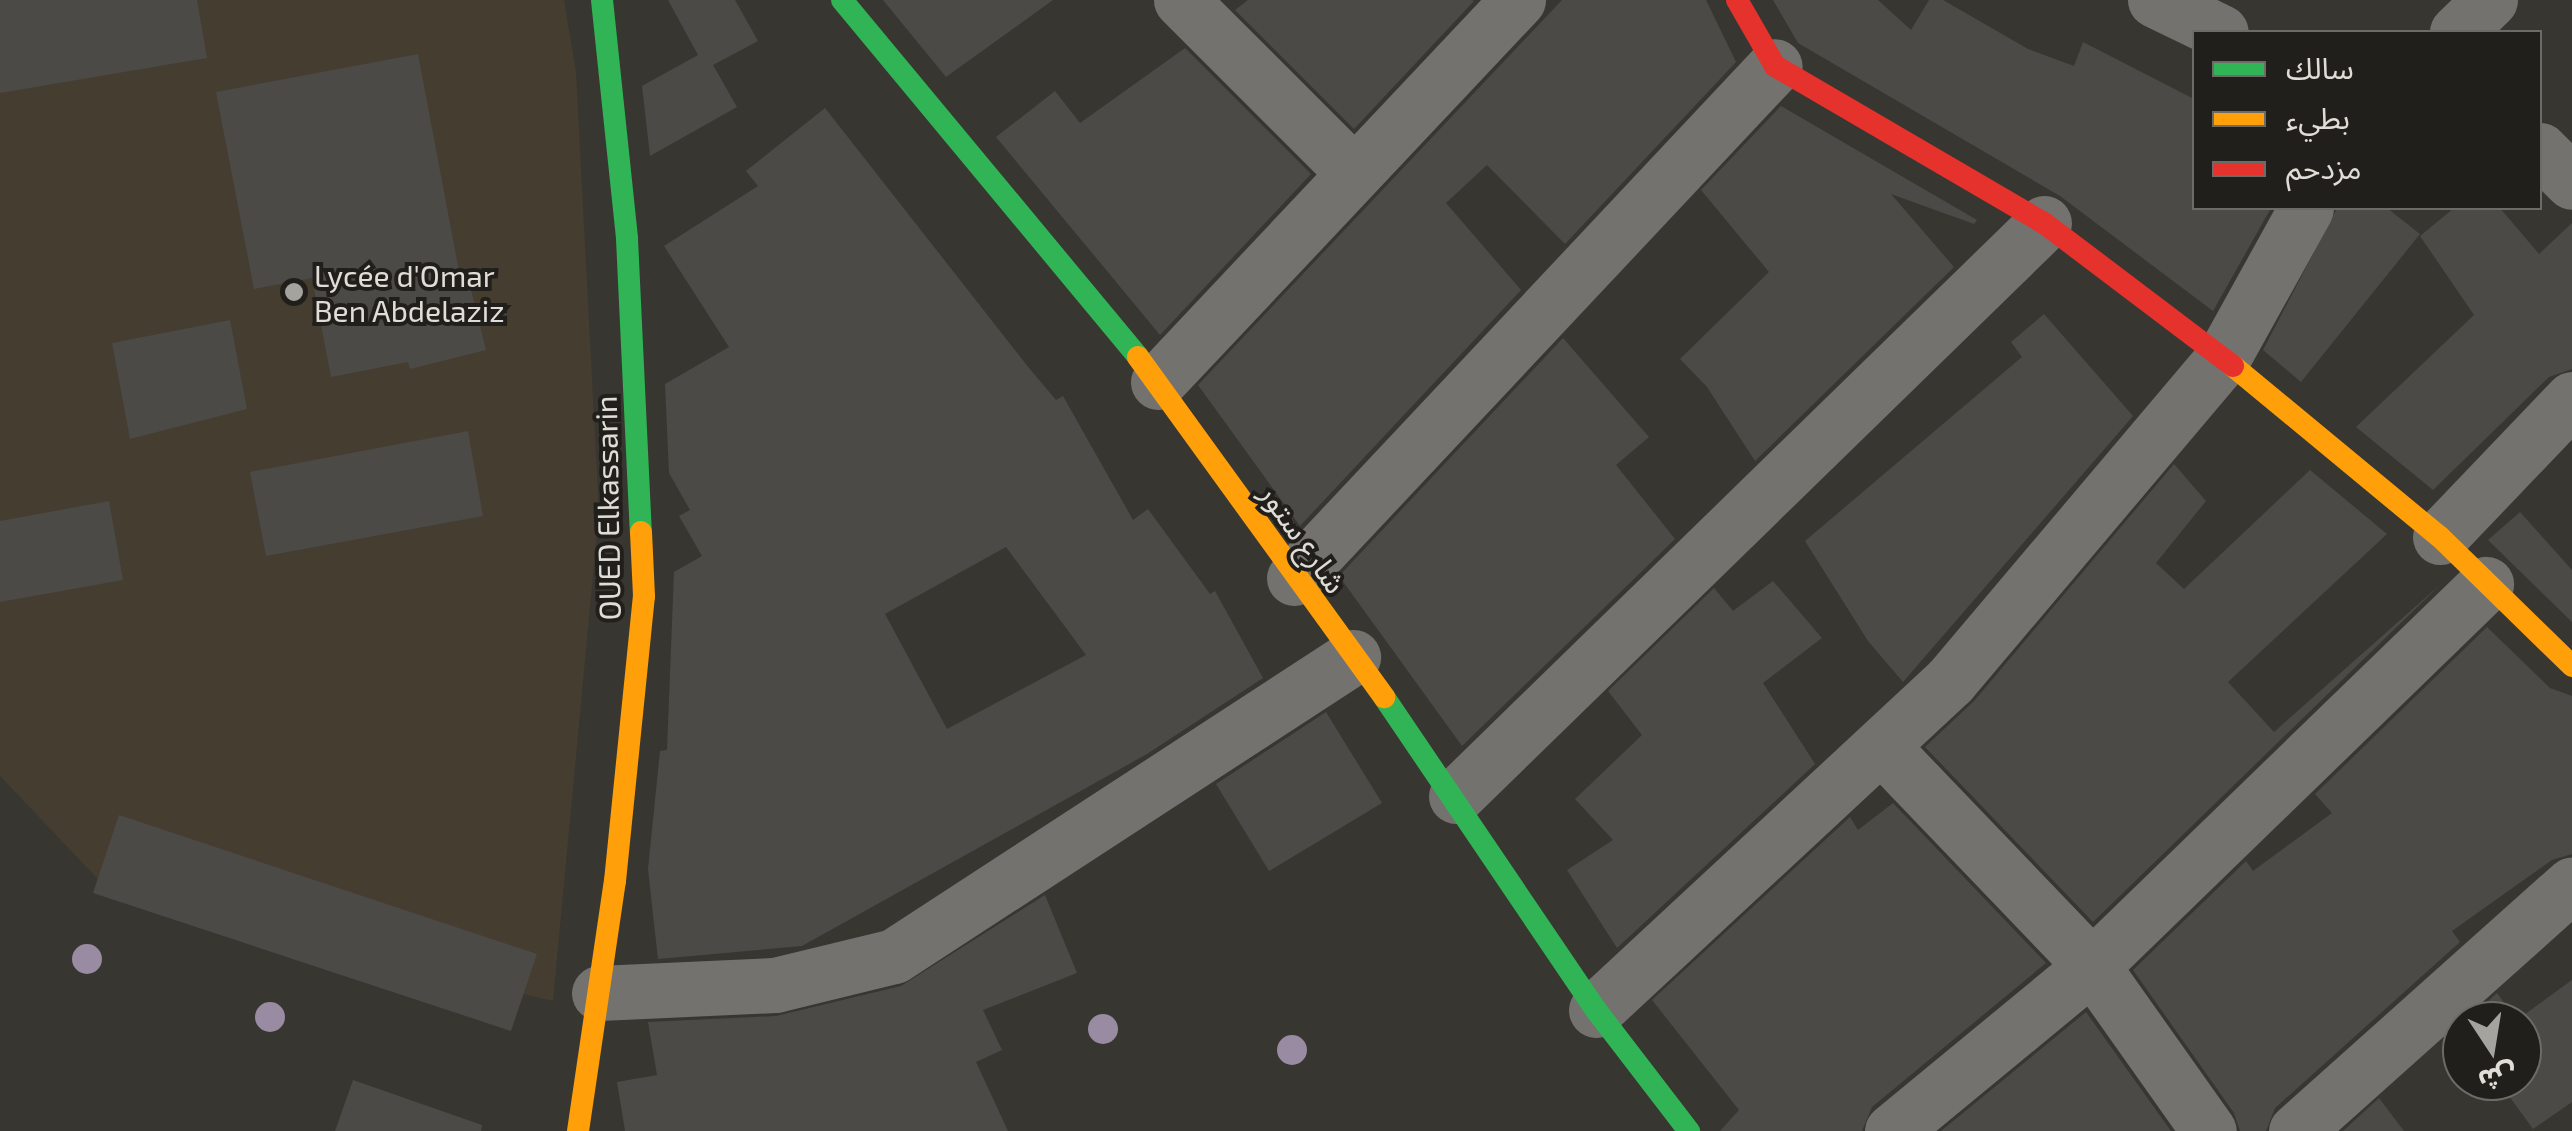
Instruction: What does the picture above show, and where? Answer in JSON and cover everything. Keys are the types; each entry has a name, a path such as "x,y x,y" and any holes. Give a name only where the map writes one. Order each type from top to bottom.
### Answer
{"street":[{"name":"OUED Elkassarin","path":"578,1131 599,994 644,596 627,238 602,0"},
{"name":"شارع ستور","path":"842,0 1158,382 1294,578 1456,796 1596,1010 1689,1131"},
{"path":"1181,0 1354,174"},
{"path":"1158,382 1518,0"},
{"path":"1737,0 1775,66 2044,224 2223,358 2440,537 2572,666"},
{"path":"2155,0 2218,30"},
{"path":"2223,30 2236,0"},
{"path":"2425,30 2437,0"},
{"path":"2458,30 2490,0"},
{"path":"1294,578 1775,66"},
{"path":"2542,152 2572,182"},
{"path":"1596,1010 1950,681 2223,358 2305,210"},
{"path":"1456,796 2044,224"},
{"path":"2440,537 2572,399"},
{"path":"1892,1131 2092,966 2486,584"},
{"path":"599,994 774,985 894,956 1353,657"},
{"path":"1882,746 2092,966 2209,1131"},
{"path":"2296,1131 2572,884"}],"shaded area":[{"name":"Lycée d'Omar Ben Abdelaziz","path":"0,0 564,0 576,72 599,512 553,1001 113,895 0,776"}],"building":[{"path":"0,0 197,0 207,58 0,93"},
{"path":"668,0 735,0 758,41 713,65 737,107 650,156 642,86 698,55"},
{"path":"883,0 1053,0 946,77"},
{"path":"1248,0 1474,1 1354,129 1235,10"},
{"path":"1562,0 1706,0 1736,62 1565,244 1487,165 1446,203 1521,290 1300,526 1198,385"},
{"path":"1773,0 1878,0 1911,30 1929,0 1943,0 2028,49 2074,66 2083,42 2192,98 2192,210 2270,210 2213,311 2060,196 1798,43"},
{"path":"1185,48 1311,174 1160,335 996,137 1055,91 1080,123"},
{"path":"418,54 462,287 470,285 486,350 410,369 408,362 331,377 312,278 254,289 216,92"},
{"path":"1781,106 1977,220 1974,224 1891,194 1954,267 1755,461 1707,387 1680,359 1769,272 1701,190"},
{"path":"825,108 1029,368 1056,400 1063,396 1133,520 1148,509 1210,594 1215,591 1263,678 1147,754 802,946 658,959 648,869 660,751 667,750 674,572 702,556 679,516 690,510 669,473 665,384 729,347 664,246 758,186 746,171","holes":["1006,547 1086,655 947,729 885,614"]},
{"path":"2336,210 2390,210 2420,234 2301,382 2263,350"},
{"path":"2452,210 2502,210 2539,254 2572,223 2572,369 2549,377 2433,490 2356,427 2474,315 2420,236"},
{"path":"2044,314 2133,416 1903,682 1868,641 1805,541 2022,357 2011,342"},
{"path":"230,320 247,409 130,439 112,343"},
{"path":"1563,338 1649,437 1616,465 1675,539 1462,746 1339,576"},
{"path":"468,431 483,516 266,556 250,472"},
{"path":"2174,464 2206,501 2156,563 2184,589 2310,470 2387,534 2228,682 2274,732 2442,583 2093,922 1925,747 1974,701"},
{"path":"109,501 123,580 0,602 0,521"},
{"path":"2520,512 2572,570 2572,622 2488,540"},
{"path":"1773,581 1822,638 1763,683 1815,764 1617,948 1567,870 1613,840 1575,799 1642,735 1608,691 1714,588 1733,611"},
{"path":"2487,627 2550,688 2572,696 2572,854 2552,860 2452,931 2460,942 2275,1108 2266,1131 2240,1131 2234,1113 2133,970 2246,861 2253,871 2332,813 2315,794"},
{"path":"1326,712 1382,803 1269,871 1216,784"},
{"path":"1893,803 2046,963 1872,1107 1862,1131 1720,1131 1739,1110 1652,1000 1850,817 1858,830"},
{"path":"119,815 537,954 511,1031 93,893"},
{"path":"1045,895 1077,973 983,1010 1002,1050 976,1062 1008,1131 625,1131 617,1082 657,1075 648,1022 776,1016 901,986"},
{"path":"2572,980 2572,1102 2533,1129 2513,1101 2542,1101 2542,1002"},
{"path":"2086,1012 2171,1131 1941,1131"},
{"path":"353,1080 482,1125 481,1131 335,1131"},
{"path":"2379,1098 2404,1131 2343,1131"}],"traffic: fast":[{"path":"602,0 627,239 641,532"},
{"path":"842,0 1138,357"},
{"path":"1384,697 1596,1010 1689,1131"}],"traffic: slow":[{"path":"1138,357 1384,697"},
{"path":"2233,366 2440,537 2572,666"},
{"path":"578,1131 615,881 644,596 641,532"}],"traffic: jam":[{"path":"1737,0 1775,66 2044,223 2233,366"}],"place":[{"name":"Lycée d'Omar Ben Abdelaziz","path":"294,292"}]}
